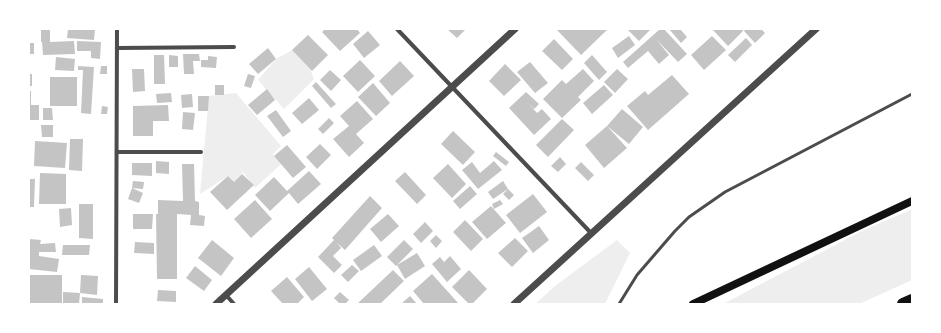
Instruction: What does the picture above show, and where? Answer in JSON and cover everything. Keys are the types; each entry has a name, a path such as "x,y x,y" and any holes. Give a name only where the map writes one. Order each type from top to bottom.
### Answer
{"highway":[{"path":"903,304 912,300"}],"main road":[{"path":"693,304 912,201"}],"street":[{"path":"116,304 118,29"},
{"path":"397,29 591,233"},
{"path":"216,304 515,29"},
{"path":"514,304 813,30"},
{"path":"117,48 234,47"},
{"path":"117,152 201,152"},
{"path":"226,295 234,304"}],"lane":[{"path":"619,304 637,275 689,217 725,192 912,94"}],"shaded area":[{"path":"292,50 310,69 314,79 284,109 258,80 276,59"},
{"path":"236,93 281,146 273,154 281,164 255,188 243,172 234,182 228,176 200,194 209,96"},
{"path":"912,209 912,280 859,304 723,304 862,231"},
{"path":"617,240 630,253 605,304 535,304 555,286"}],"building":[{"path":"41,29 50,29 50,42 74,41 75,54 43,55"},
{"path":"68,29 95,29 94,40 67,38"},
{"path":"325,29 357,29 360,33 340,51 322,32"},
{"path":"447,29 466,29 457,38"},
{"path":"556,29 608,29 581,55"},
{"path":"627,29 651,29 639,41"},
{"path":"660,29 664,29 687,54 678,62 656,39 669,55 659,64 648,51 628,68 623,62"},
{"path":"669,29 680,29 687,37 681,43"},
{"path":"712,29 742,29 743,31 728,46"},
{"path":"746,29 761,29 765,33 755,43 744,31"},
{"path":"368,31 380,45 364,58 353,44"},
{"path":"308,35 328,55 312,71 292,50"},
{"path":"629,36 635,45 618,58 612,48"},
{"path":"712,36 726,50 704,70 691,55"},
{"path":"746,38 752,45 735,62 728,55"},
{"path":"554,39 573,59 562,70 542,51"},
{"path":"77,41 101,42 100,59 91,58 91,51 77,51"},
{"path":"29,43 34,43 34,54 29,54"},
{"path":"268,48 276,59 258,74 249,64"},
{"path":"183,54 199,54 200,61 193,61 194,74 184,74"},
{"path":"154,55 164,55 165,84 154,84"},
{"path":"169,55 178,56 178,67 169,67"},
{"path":"592,55 607,72 599,80 584,63"},
{"path":"208,56 217,57 216,68 201,67 201,60 208,60"},
{"path":"56,57 75,59 74,71 55,70"},
{"path":"360,60 375,76 358,92 343,76"},
{"path":"400,61 414,76 392,96 379,81"},
{"path":"530,62 548,83 535,93 517,72"},
{"path":"505,64 521,80 504,96 489,81"},
{"path":"78,66 94,67 91,114 81,113 83,70 78,70"},
{"path":"101,66 107,66 107,74 100,74"},
{"path":"132,69 144,69 145,91 133,92"},
{"path":"583,69 594,81 578,97 581,100 562,118 543,99 562,80 566,84"},
{"path":"617,69 628,79 615,93 604,82"},
{"path":"330,70 341,80 331,91 320,80"},
{"path":"29,74 32,74 32,86 29,86"},
{"path":"248,74 255,76 251,88 244,86"},
{"path":"672,75 689,94 648,130 627,106 645,91 648,95"},
{"path":"50,77 77,77 77,106 50,106"},
{"path":"316,82 336,104 331,108 312,86"},
{"path":"373,83 390,103 376,116 358,97"},
{"path":"215,85 224,85 224,95 215,95"},
{"path":"604,85 613,95 592,114 583,103"},
{"path":"267,89 275,100 257,115 248,105"},
{"path":"29,91 31,91 31,105 39,105 39,120 29,120"},
{"path":"526,92 539,104 534,109 527,102 537,113 542,109 551,119 534,135 509,108"},
{"path":"171,93 172,102 157,103 156,94"},
{"path":"192,94 193,107 182,108 181,95"},
{"path":"198,96 209,96 208,111 198,111"},
{"path":"309,98 319,110 302,124 292,113"},
{"path":"357,101 373,119 356,134 364,143 349,157 333,139 349,126 340,116"},
{"path":"168,105 169,121 153,121 153,136 133,136 133,106"},
{"path":"102,106 108,107 107,114 101,114"},
{"path":"43,108 52,108 53,120 43,120"},
{"path":"622,109 643,127 629,144 607,126"},
{"path":"276,110 291,131 283,137 267,116"},
{"path":"183,112 195,113 193,130 182,129"},
{"path":"329,118 334,123 323,134 318,129"},
{"path":"562,119 574,130 548,157 536,145"},
{"path":"41,125 53,125 53,137 42,137"},
{"path":"607,126 627,148 604,168 585,145"},
{"path":"453,131 475,152 463,165 441,144"},
{"path":"70,139 83,139 82,171 69,170"},
{"path":"35,141 67,143 65,168 34,166"},
{"path":"320,144 331,155 317,169 306,157"},
{"path":"287,145 306,167 293,178 274,156"},
{"path":"496,152 509,162 506,166 493,156"},
{"path":"560,157 566,164 558,172 551,166"},
{"path":"156,161 169,162 169,174 156,173"},
{"path":"494,161 502,170 478,189 462,170 472,162 480,173"},
{"path":"581,162 594,175 588,181 575,168"},
{"path":"132,163 152,163 152,176 132,175"},
{"path":"182,164 194,164 195,201 199,202 199,215 205,216 204,226 190,225 191,215 177,214 177,279 157,279 156,214 158,214 158,200 183,201"},
{"path":"448,164 466,184 452,198 433,178"},
{"path":"309,171 321,184 298,204 289,193 270,211 255,195 274,177 287,191"},
{"path":"405,172 426,195 417,204 395,181"},
{"path":"40,173 66,174 66,204 39,204"},
{"path":"242,174 254,185 227,210 210,192 228,176 234,182"},
{"path":"29,179 35,179 34,207 29,207"},
{"path":"133,181 144,182 143,189 132,188"},
{"path":"503,181 508,189 493,199 488,192"},
{"path":"470,186 477,194 460,209 453,201"},
{"path":"132,188 143,193 139,203 128,199"},
{"path":"508,189 514,195 509,200 503,194"},
{"path":"533,194 547,212 520,233 506,215"},
{"path":"370,196 382,208 345,250 337,243 341,248 333,256 342,265 334,273 318,257 334,240 332,238"},
{"path":"255,200 272,219 251,238 234,219"},
{"path":"500,200 503,204 494,209 492,204"},
{"path":"79,204 93,204 93,239 79,238"},
{"path":"491,206 506,223 487,239 472,222"},
{"path":"71,208 72,225 60,227 59,209"},
{"path":"133,214 153,214 152,229 133,229"},
{"path":"388,214 399,226 381,242 370,229"},
{"path":"465,220 483,239 471,251 453,232"},
{"path":"425,222 433,231 421,243 413,234"},
{"path":"539,226 549,240 533,253 522,238"},
{"path":"436,235 442,241 436,248 430,241"},
{"path":"515,238 528,251 512,267 498,253"},
{"path":"29,239 41,240 40,244 55,243 56,252 39,252 39,256 59,259 57,272 29,269"},
{"path":"212,240 234,258 221,276 198,258"},
{"path":"404,240 413,249 396,266 387,257"},
{"path":"135,242 154,243 154,254 134,253"},
{"path":"63,245 90,245 89,255 62,255"},
{"path":"374,245 382,256 361,271 353,260"},
{"path":"417,253 425,266 405,279 397,265"},
{"path":"450,256 461,269 447,282 432,264 440,257 444,262"},
{"path":"352,265 359,271 348,282 341,275"},
{"path":"195,266 212,280 204,291 186,278"},
{"path":"309,267 327,289 312,301 295,279"},
{"path":"393,270 404,281 380,304 357,304"},
{"path":"469,270 487,289 472,304 469,304 452,287"},
{"path":"432,274 459,304 424,304 413,291"},
{"path":"29,275 62,275 62,304 29,304"},
{"path":"81,275 98,276 97,295 80,293"},
{"path":"287,277 304,297 297,304 283,304 271,291"},
{"path":"158,290 176,291 176,302 157,301"},
{"path":"63,292 80,293 79,304 63,304"},
{"path":"340,292 349,300 345,304 340,304 334,298"},
{"path":"410,296 417,304 402,303"},
{"path":"82,297 103,299 103,304 82,304"}]}
